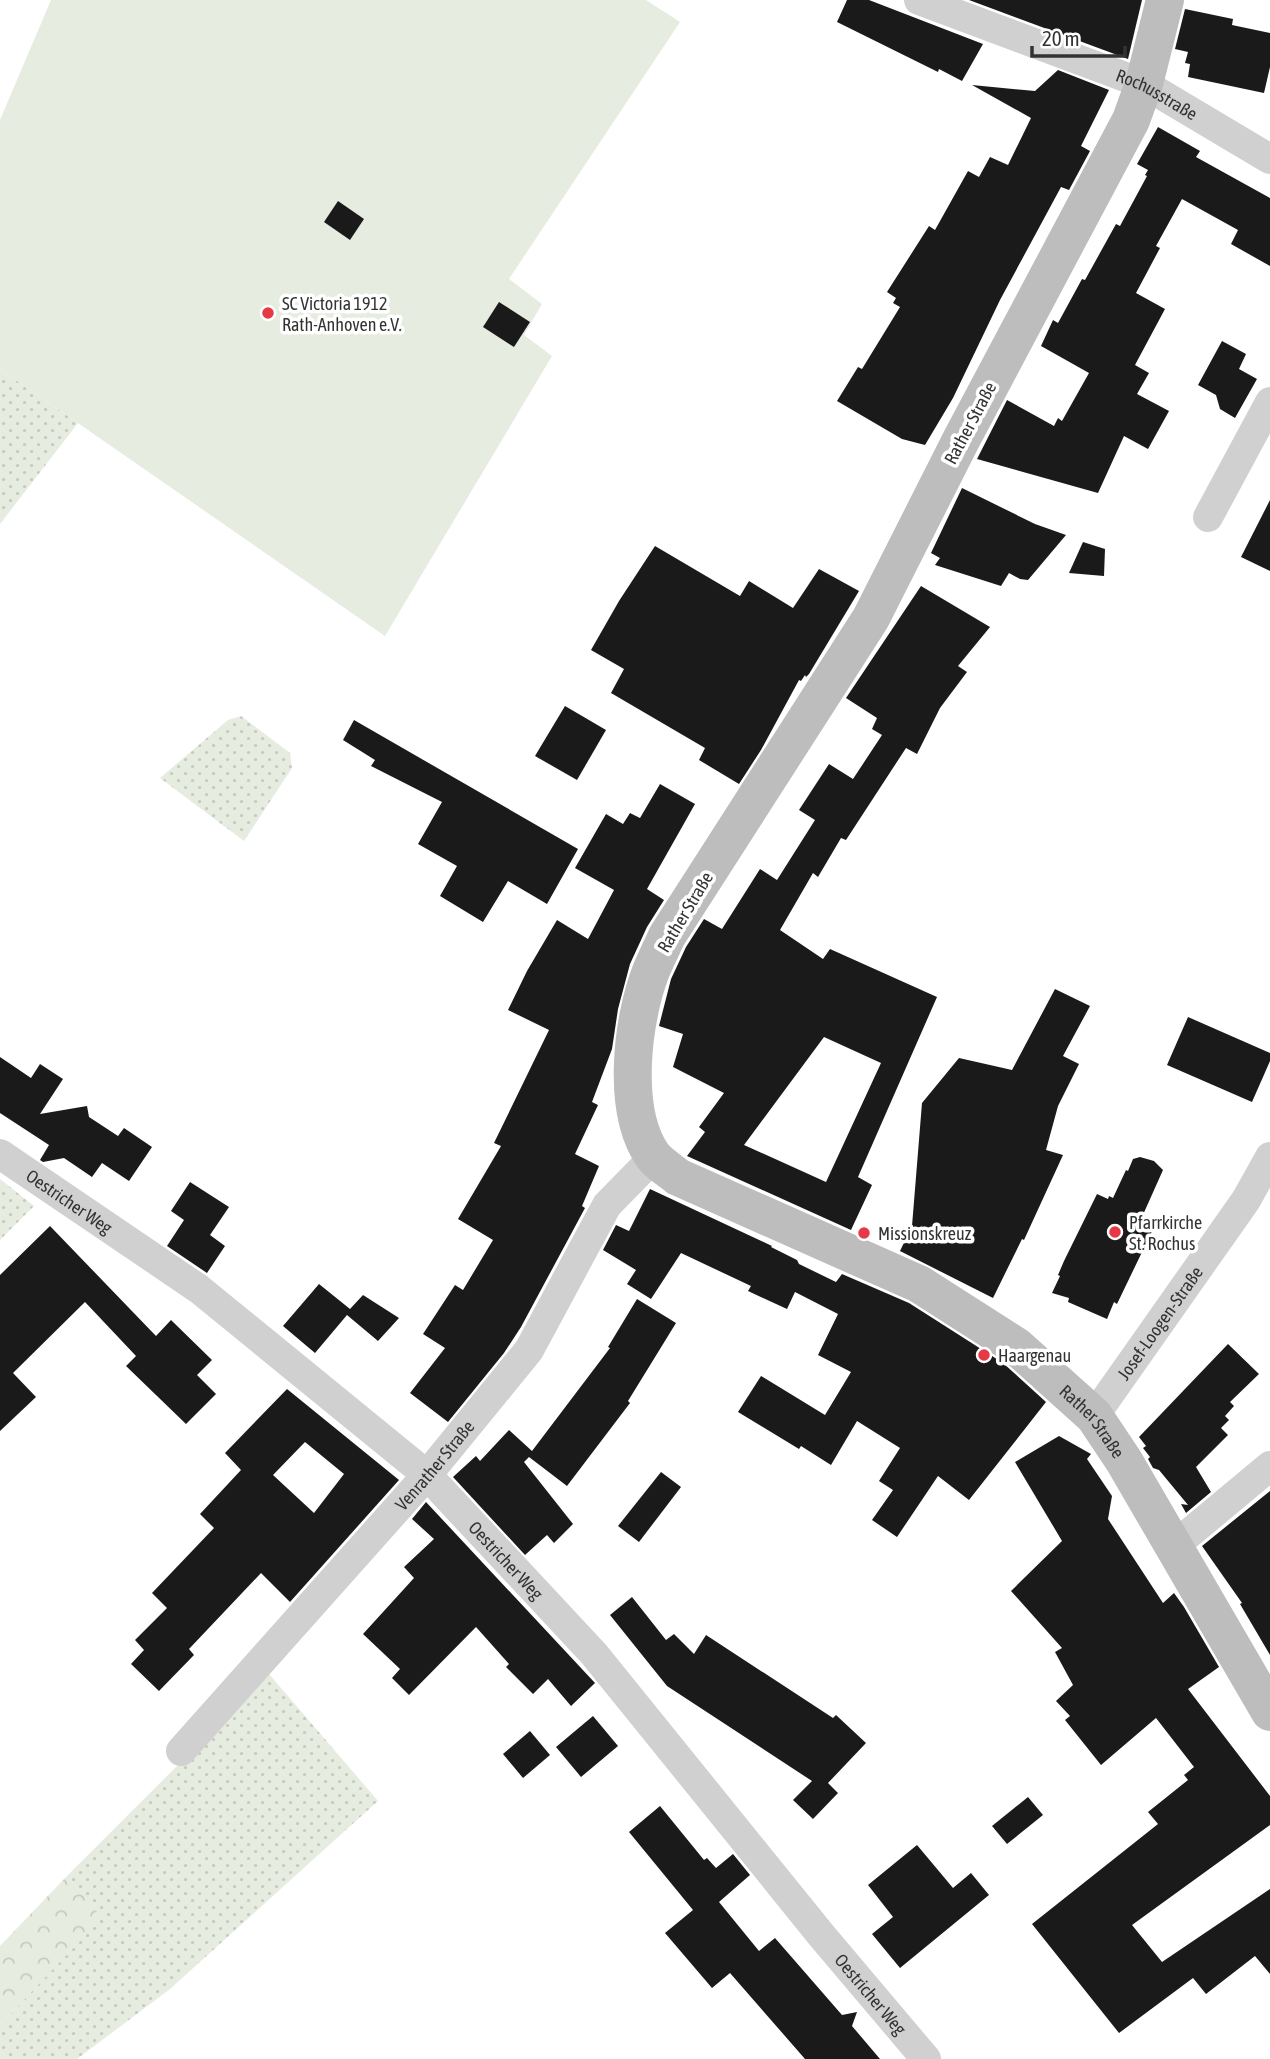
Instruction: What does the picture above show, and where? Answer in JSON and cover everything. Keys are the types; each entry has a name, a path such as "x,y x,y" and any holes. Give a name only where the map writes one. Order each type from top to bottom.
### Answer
{"main road":[{"name":"Rather Straße","path":"1165,0 1144,84 1131,120 967,428 870,618 667,936 651,972 640,1011 633,1094 640,1128 654,1157 678,1177 919,1284 1016,1346 1094,1416 1124,1461 1270,1712"}],"street":[{"name":"Rochusstraße","path":"919,0 1144,84 1270,159"},
{"path":"1208,516 1270,402"},
{"name":"Oestricher Weg","path":"0,1154 199,1289 427,1475 594,1654 813,1925 926,2059"},
{"name":"Venrather Straße","path":"181,1751 427,1475 529,1350 607,1205 654,1157"},
{"name":"Josef-Loogen-Straße","path":"1094,1416 1246,1200 1270,1157"},
{"path":"1174,1546 1270,1466"}],"green space":[{"name":"SC Victoria 1912 Rath-Anhoven e.V.","path":"51,0 646,0 680,22 509,279 542,304 524,335 552,356 385,636 0,369 0,120"},
{"path":"0,369 78,423 0,524"},
{"path":"241,716 290,753 292,768 244,841 160,778 228,720"},
{"path":"0,1179 34,1206 0,1240"},
{"path":"269,1674 378,1801 170,1989 77,2059 0,2059 0,2025 101,1918 67,1876"},
{"path":"67,1876 102,1918 0,2025 0,1946"}],"building":[{"path":"847,0 869,0 983,44 962,81 939,69 938,72 837,22"},
{"path":"969,0 1142,0 1128,59"},
{"path":"1185,9 1233,19 1232,25 1270,33 1270,67 1264,93 1188,77 1190,64 1185,63 1188,52 1175,49"},
{"path":"1058,70 1109,90 1081,146 1090,151 1069,190 1061,187 1000,300 953,398 925,445 902,439 837,401 858,367 862,369 900,307 893,303 896,298 887,292 929,226 935,230 968,171 979,177 990,157 1008,165 1031,118 972,85 1035,91"},
{"path":"1158,127 1200,151 1196,157 1270,198 1270,266 1231,244 1238,230 1182,199 1156,246 1160,248 1136,293 1165,309 1135,365 1149,373 1137,394 1169,411 1148,449 1124,436 1098,493 977,459 1007,400 1054,426 1058,418 1062,421 1089,373 1041,346 1053,320 1058,323 1116,224 1120,226 1147,176 1145,175 1148,170 1137,164"},
{"path":"338,201 364,219 350,240 324,222"},
{"path":"499,302 530,322 514,347 483,327"},
{"path":"1222,341 1246,354 1239,369 1257,379 1235,418 1220,409 1216,395 1198,385"},
{"path":"962,488 1035,524 1066,535 1028,580 1009,573 1001,586 935,565 940,558 931,553"},
{"path":"1270,500 1270,571 1241,557"},
{"path":"1083,542 1105,549 1104,576 1069,573"},
{"path":"655,546 740,596 749,581 793,608 819,569 859,591 809,674 799,680 739,784 699,760 705,748 611,693 624,669 591,650"},
{"path":"921,586 990,627 958,666 967,672 940,708 917,754 906,748 846,840 841,838 818,877 813,873 780,930 823,959 830,949 937,997 858,1177 872,1185 851,1230 687,1156 705,1132 699,1127 724,1093 673,1067 683,1034 659,1026 671,979 686,947 704,919 722,929 760,869 777,880 815,820 799,810 829,764 853,779 882,735 872,729 877,718 846,698","holes":["824,1037 881,1063 826,1182 744,1145"]},
{"path":"565,706 606,730 577,780 535,756"},
{"path":"354,720 578,849 547,904 508,881 483,922 440,896 457,866 418,844 442,802 371,766 375,760 343,740"},
{"path":"660,784 695,804 647,889 664,900 647,927 630,964 618,1009 612,1049 592,1102 598,1105 575,1154 599,1166 582,1206 585,1208 521,1327 504,1353 448,1422 410,1393 445,1348 423,1334 455,1285 463,1290 493,1240 458,1219 501,1146 494,1143 549,1030 508,1010 557,920 588,939 614,890 575,868 606,814 623,824 630,813 640,818"},
{"path":"1055,989 1090,1006 1063,1056 1079,1064 1058,1106 1046,1150 1063,1155 1024,1240 1022,1239 993,1298 900,1251 912,1226 922,1103 959,1058 1012,1070"},
{"path":"1188,1017 1270,1053 1270,1061 1252,1102 1167,1065"},
{"path":"0,1057 31,1078 40,1064 63,1079 40,1114 87,1106 89,1117 118,1136 124,1128 152,1147 129,1181 102,1163 92,1177 64,1158 43,1162 40,1160 49,1145 0,1113"},
{"name":"Pfarrkirche St. Rochus","path":"1140,1157 1154,1161 1163,1170 1142,1217 1156,1223 1107,1319 1068,1302 1069,1298 1052,1293 1064,1261 1097,1194 1108,1199 1109,1196 1113,1198 1133,1159"},
{"path":"190,1182 229,1207 210,1235 225,1246 207,1273 167,1246 184,1220 171,1211"},
{"path":"650,1189 772,1246 797,1260 799,1264 836,1282 842,1274 909,1303 1003,1363 1046,1402 969,1500 938,1476 897,1537 872,1520 893,1490 879,1481 900,1448 857,1421 831,1465 738,1412 761,1376 825,1415 851,1372 818,1355 838,1314 795,1292 787,1309 748,1291 751,1286 681,1253 651,1299 627,1284 636,1270 603,1250 616,1225 629,1231"},
{"path":"50,1226 156,1336 171,1320 212,1360 197,1375 216,1394 186,1424 126,1366 136,1356 85,1302 13,1373 36,1397 0,1431 0,1275"},
{"path":"319,1284 350,1309 363,1295 399,1318 378,1341 347,1315 315,1353 283,1326"},
{"path":"637,1299 676,1323 628,1401 630,1403 567,1486 529,1457 524,1462 573,1524 554,1543 547,1535 525,1555 453,1477 476,1456 480,1461 509,1430 532,1451 610,1348 608,1347"},
{"path":"1228,1344 1259,1374 1230,1402 1234,1406 1225,1416 1229,1420 1221,1428 1228,1435 1196,1467 1211,1492 1186,1513 1181,1504 1188,1505 1159,1470 1153,1468 1148,1459 1150,1457 1143,1448 1146,1446 1139,1437"},
{"path":"287,1389 399,1480 290,1602 261,1573 189,1649 194,1655 159,1691 131,1664 144,1650 135,1640 167,1608 152,1593 214,1528 200,1514 241,1470 225,1453","holes":["305,1442 344,1474 314,1513 273,1475"]},
{"path":"1059,1436 1091,1454 1087,1459 1112,1496 1108,1519 1163,1603 1174,1593 1184,1607 1219,1667 1188,1689 1270,1796 1270,1825 1132,1925 1162,1962 1270,1889 1270,1974 1255,1956 1206,1994 1193,1978 1119,2033 1032,1924 1158,1824 1148,1812 1188,1780 1184,1775 1194,1767 1156,1718 1101,1765 1065,1720 1070,1716 1056,1701 1073,1685 1055,1652 1062,1648 1011,1591 1062,1541 1015,1462"},
{"path":"661,1472 681,1487 639,1542 618,1526"},
{"path":"1270,1491 1270,1655 1240,1604 1242,1603 1202,1546"},
{"path":"426,1502 595,1683 571,1706 548,1679 533,1694 506,1667 509,1664 476,1627 409,1695 392,1678 400,1669 363,1634 414,1578 404,1567 434,1539 412,1519"},
{"path":"632,1597 666,1640 674,1634 694,1654 706,1635 833,1718 836,1715 866,1743 828,1783 838,1793 813,1819 793,1800 812,1781 667,1686 610,1615"},
{"path":"593,1716 618,1746 581,1777 556,1747"},
{"path":"530,1731 550,1755 523,1778 503,1754"},
{"path":"1028,1797 1043,1815 1007,1844 992,1826"},
{"path":"660,1806 704,1860 707,1858 716,1868 733,1854 750,1875 719,1902 759,1951 775,1938 842,2015 857,2012 852,2026 880,2059 805,2059 730,1973 712,1988 665,1933 693,1910 629,1832"},
{"path":"917,1845 953,1888 971,1873 989,1895 900,1968 872,1934 893,1917 868,1885"}],"place":[{"name":"SC Victoria 1912 Rath-Anhoven e.V.","path":"268,313"},
{"name":"Pfarrkirche St. Rochus","path":"1115,1232"},
{"name":"Missionskreuz","path":"864,1233"},
{"name":"Haargenau","path":"984,1355"}]}
